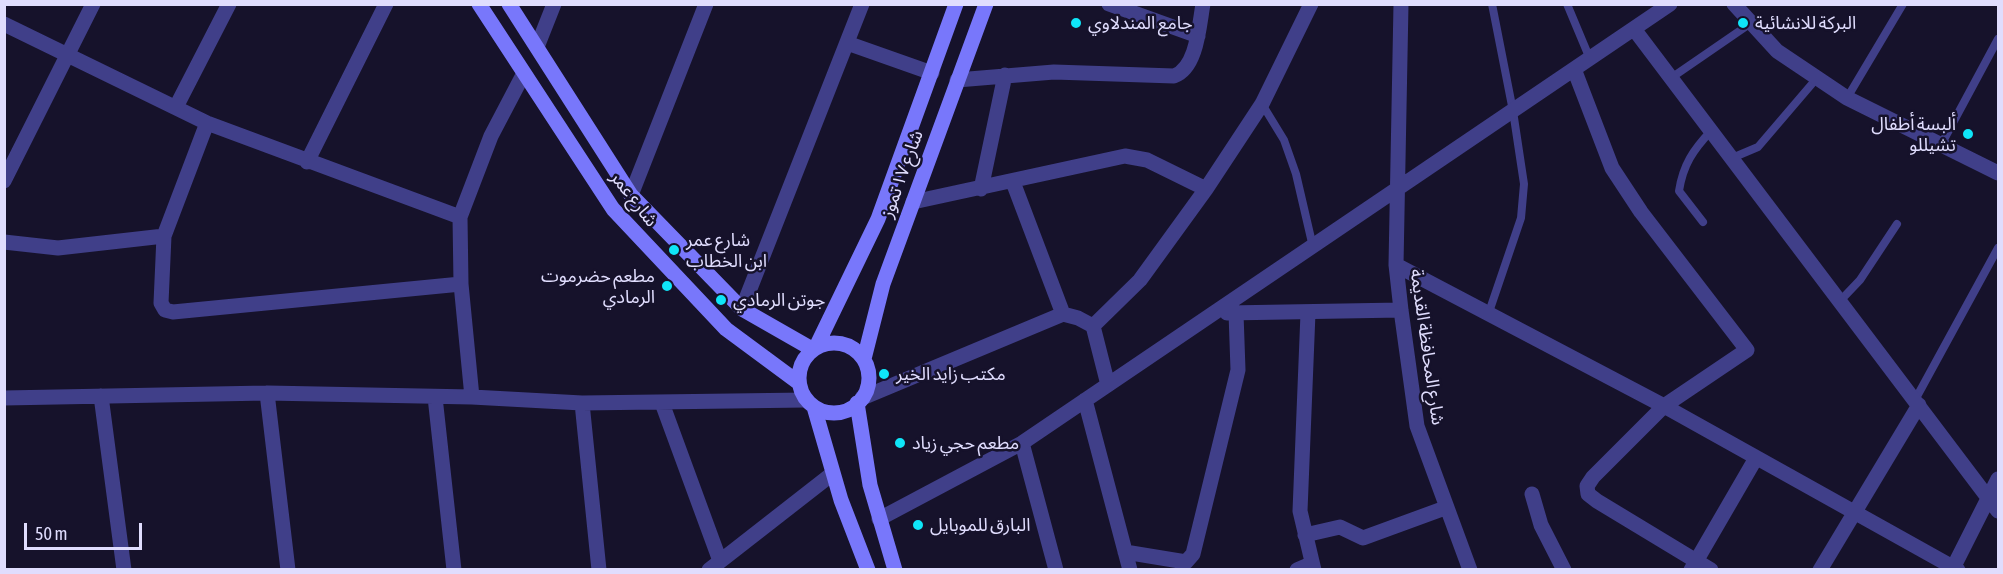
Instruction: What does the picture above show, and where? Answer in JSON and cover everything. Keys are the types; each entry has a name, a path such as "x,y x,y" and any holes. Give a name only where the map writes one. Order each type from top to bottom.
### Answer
{"main road":[{"name":"شارع عمر","path":"479,4 523,75 613,209 726,329 799,383"},
{"name":"شارع عمر","path":"509,4 631,195 742,309 814,348"},
{"name":"شارع ١٧ تموز","path":"814,348 878,219 956,4"},
{"name":"شارع ١٧ تموز","path":"864,359 883,284 986,4"},
{"path":"868,570 832,474 810,404 799,383 799,370 804,359 814,348 837,342 857,351 864,359 869,379 860,401 862,444 879,519 895,570"},
{"path":"810,404 823,411 841,412 860,401"}],"street":[{"path":"4,181 93,4"},
{"path":"176,107 229,4"},
{"path":"307,162 386,4"},
{"path":"537,47 554,4"},
{"path":"631,195 706,4"},
{"path":"742,309 862,4"},
{"path":"957,80 1065,72 1174,76 1182,73 1188,65 1198,36 1203,4"},
{"path":"1093,326 1140,280 1206,189 1262,105 1311,4"},
{"name":"شارع المحافظة القديمة","path":"1401,4 1396,192 1396,265 1401,310 1417,426 1445,508 1470,570"},
{"path":"879,519 1022,442 1396,192 1670,4"},
{"path":"1734,4 1777,51 1847,98 1998,173"},
{"path":"1110,5 1198,36"},
{"path":"4,24 207,123 460,217"},
{"path":"1634,29 1989,496 1998,511"},
{"path":"847,43 932,73"},
{"path":"1574,69 1612,168 1641,212 1747,350 1664,406 1587,486 1588,494 1694,565 1710,570"},
{"path":"472,397 461,284 460,217 491,136 523,75"},
{"path":"981,189 1005,75"},
{"path":"207,123 164,236 161,303 165,310 173,312 461,284"},
{"path":"913,202 1125,156 1147,160 1206,189"},
{"path":"1013,182 1063,314"},
{"path":"4,242 58,248 164,236"},
{"path":"1396,265 1664,406 1954,569 1998,479"},
{"path":"1215,313 1401,310"},
{"path":"1125,552 1186,562 1194,554 1238,370 1236,313"},
{"path":"1308,313 1300,511 1308,568"},
{"path":"860,401 1063,314 1078,318 1093,326 1108,385"},
{"path":"4,398 267,393 472,397 582,403 810,404"},
{"path":"267,393 288,570"},
{"path":"100,396 124,570"},
{"path":"435,397 454,570"},
{"path":"1085,400 1130,570"},
{"path":"582,403 599,570"},
{"path":"662,403 714,565 832,474"},
{"path":"1820,570 1917,403"},
{"path":"1022,442 1056,570"},
{"path":"1694,565 1756,458"},
{"path":"1532,494 1541,525 1564,570"},
{"path":"1305,535 1340,527 1363,538 1445,508"}],"lane":[{"path":"1488,315 1516,236 1523,203 1524,184 1514,111 1492,4"},
{"path":"1567,4 1590,59"},
{"path":"1847,98 1903,4"},
{"path":"1671,78 1751,23"},
{"path":"1941,145 1998,39"},
{"path":"1732,158 1758,147 1817,78"},
{"path":"1262,105 1284,140 1296,174 1313,248"},
{"path":"1703,222 1679,191 1682,171 1693,150 1711,131"},
{"path":"1840,301 1860,280 1897,225"},
{"path":"1917,403 1998,248"}],"place":[{"name":"جامع المندلاوي","path":"1076,23"},
{"name":"البركة للانشائية","path":"1743,23"},
{"name":"ألبسة أطفال تشيللو","path":"1968,134"},
{"name":"شارع عمر ابن الخطاب","path":"674,250"},
{"name":"مطعم حضرموت الرمادي","path":"667,286"},
{"name":"جوتن الرمادي","path":"721,300"},
{"name":"مكتب زايد الخير","path":"884,374"},
{"name":"مطعم حجي زياد","path":"900,443"},
{"name":"البارق للموبايل","path":"918,525"}]}
